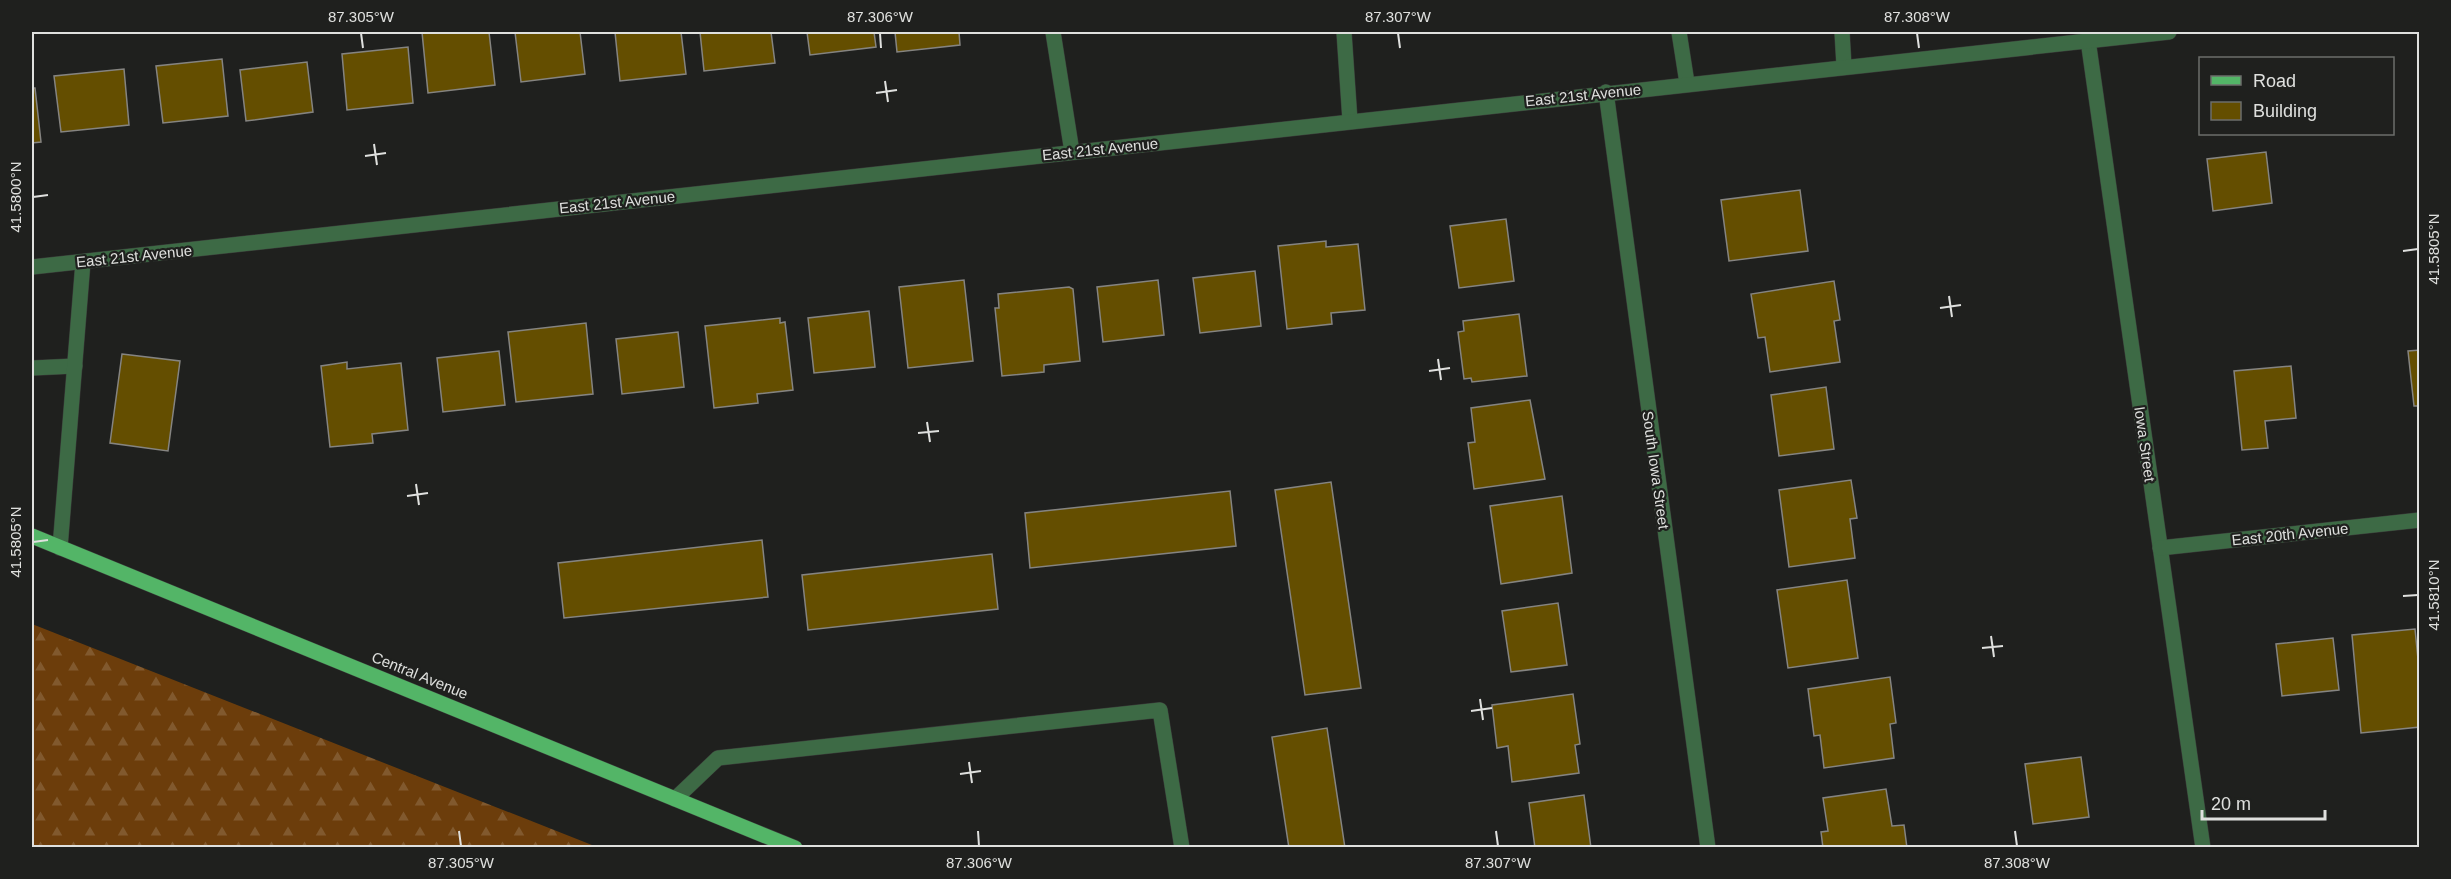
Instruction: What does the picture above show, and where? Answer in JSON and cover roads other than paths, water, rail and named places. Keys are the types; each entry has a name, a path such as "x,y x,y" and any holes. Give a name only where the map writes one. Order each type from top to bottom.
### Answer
{"main road":[{"name":"Central Avenue","path":"32,536 795,848"}],"street":[{"path":"1053,32 1071,152"},
{"path":"1344,32 1350,121"},
{"path":"1679,32 1687,83"},
{"path":"1842,32 1844,66"},
{"name":"East 21st Avenue","path":"32,267 1687,83 2169,32"},
{"name":"Iowa Street","path":"2088,40 2203,848"},
{"name":"South Iowa Street","path":"1606,92 1708,848"},
{"path":"60,548 83,262"},
{"path":"32,368 75,366"},
{"name":"East 20th Avenue","path":"2160,548 2420,520"},
{"path":"675,799 718,758 1160,710 1182,848"}]}
